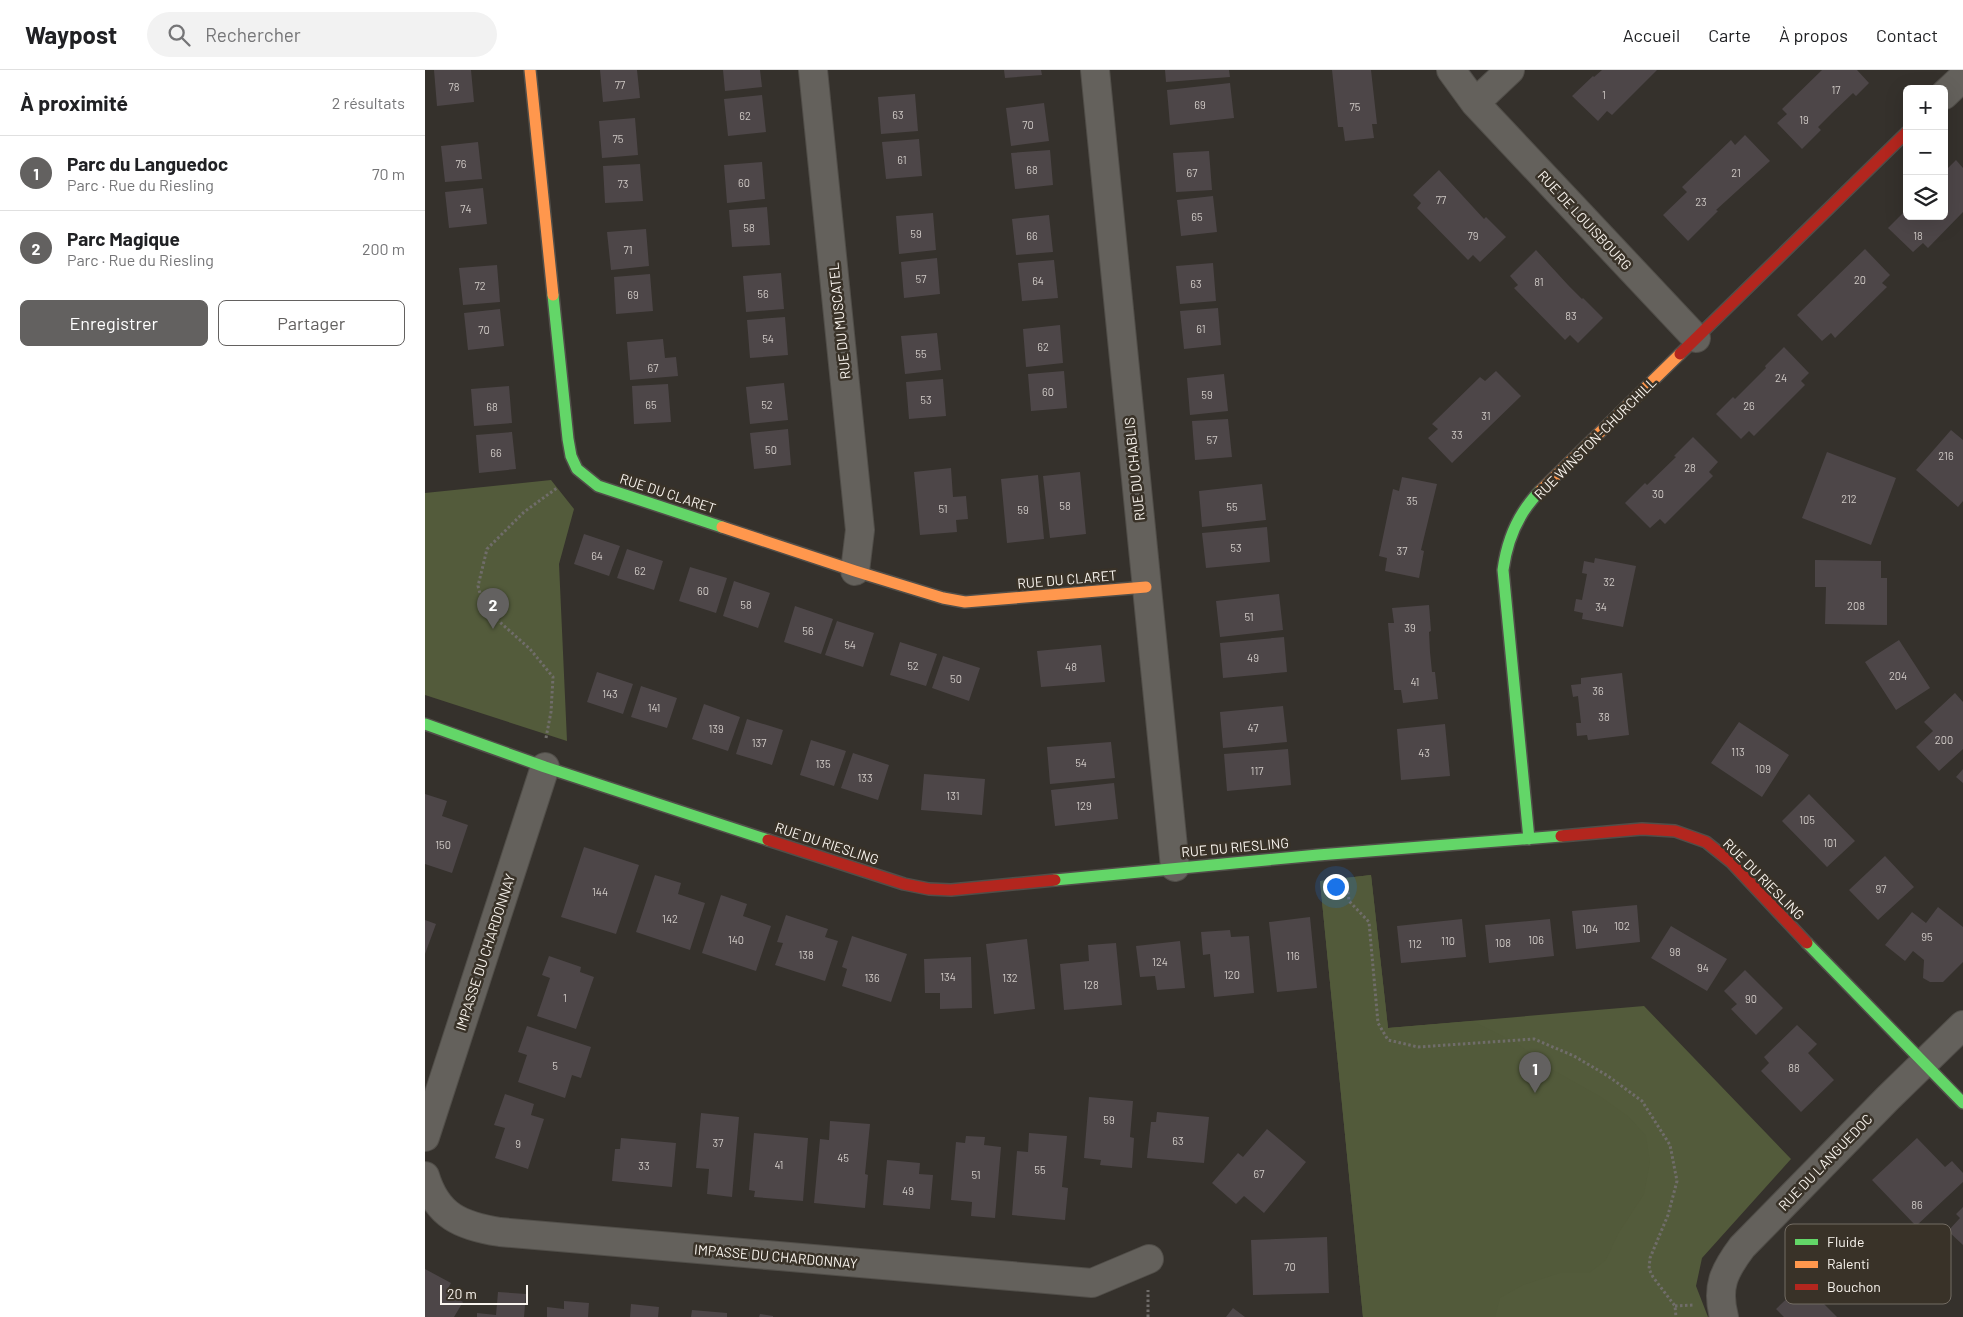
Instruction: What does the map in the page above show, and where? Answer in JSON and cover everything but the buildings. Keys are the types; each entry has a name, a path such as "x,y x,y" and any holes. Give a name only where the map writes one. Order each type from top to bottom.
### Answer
{"street":[{"path":"531,70 567,429 570,451 575,466"},
{"name":"RUE DU MUSCATEL","path":"813,70 860,530 855,572"},
{"name":"RUE DU CHABLIS","path":"1095,70 1175,867"},
{"name":"RUE DE LOUISBOURG","path":"1451,70 1475,103 1696,338"},
{"path":"1475,103 1510,70"},
{"path":"1948,91 1963,77"},
{"name":"RUE WINSTON-CHURCHILL","path":"1529,839 1503,570 1505,547 1516,521 1537,494 1903,136"},
{"name":"RUE DU CLARET","path":"575,466 583,477 598,486 855,572 943,598 965,602 1146,587"},
{"name":"RUE DU RIESLING","path":"425,724 545,767 904,884 929,889 951,890 1175,867 1642,829 1675,831 1706,842 1731,862 1837,976 1963,1103"},
{"name":"IMPASSE DU CHARDONNAY","path":"425,1137 545,767"},
{"name":"RUE DU LANGUEDOC","path":"1724,1317 1720,1303 1721,1282 1729,1263 1742,1247 1963,1025"},
{"name":"IMPASSE DU CHARDONNAY","path":"425,1176 429,1190 439,1207 455,1220 476,1228 500,1232 1091,1283 1149,1259"}],"path":[{"path":"545,767 546,736 551,712 553,677 530,649 484,608 478,586 487,549 524,512 557,488 575,466"},
{"path":"1344,854 1349,901 1369,922 1379,1023 1388,1040 1418,1047 1534,1039 1574,1056 1609,1076 1642,1101 1670,1145 1677,1181 1667,1215 1650,1258 1649,1269 1675,1306 1676,1317"}],"green space":[{"path":"551,480 574,509 559,564 567,741 425,695 425,493"},
{"path":"1371,875 1388,1028 1644,1006 1791,1159 1702,1258 1696,1286 1708,1317 1363,1317 1320,881"},
{"path":"1371,875 1388,1028 1473,1021 1518,1044 1553,1070 1601,1097 1629,1117 1646,1136 1650,1162 1644,1194 1618,1234 1606,1260 1589,1273 1560,1273 1523,1285 1500,1298 1495,1317 1363,1317 1320,881"}],"traffic: fast":[{"path":"553,295 568,439 571,456 577,469 598,486 722,527"},
{"path":"1529,839 1503,570 1507,548 1515,528 1525,508 1540,491"},
{"path":"425,724 545,767 768,840"},
{"path":"1055,880 1318,855 1561,836"},
{"path":"1807,943 1963,1103"}],"traffic: slow":[{"path":"530,70 553,295"},
{"path":"1540,491 1680,354"},
{"path":"722,527 855,571 943,598 965,602 1146,587"}],"traffic: jam":[{"path":"1680,354 1903,136"},
{"path":"1561,836 1642,829 1675,831 1706,842 1731,862 1807,943"},
{"path":"768,840 904,884 929,889 951,890 1055,880"}],"place":[{"name":"Parc Magique","path":"493,629"},
{"name":"Parc du Languedoc","path":"1535,1093"}]}
